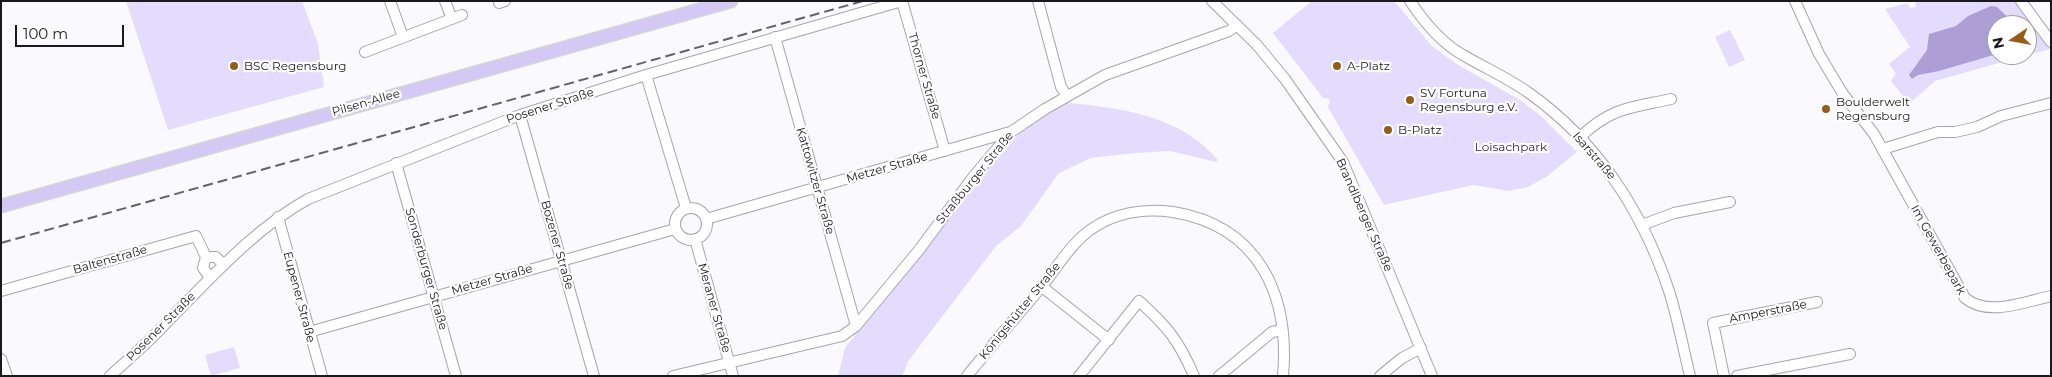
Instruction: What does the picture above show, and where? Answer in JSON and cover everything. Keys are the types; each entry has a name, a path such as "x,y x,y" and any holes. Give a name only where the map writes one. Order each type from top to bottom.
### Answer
{"main road":[{"name":"Pilsen-Allee","path":"1,206 731,1"}],"street":[{"path":"390,1 403,38"},
{"path":"364,52 457,17 445,1"},
{"name":"Posener Straße","path":"110,376 168,322 223,264 278,217 308,199 334,187 520,115 646,75 902,1"},
{"name":"Thorner Straße","path":"902,1 945,151"},
{"path":"1038,1 1061,87 1067,96"},
{"name":"Brandlberger Straße","path":"1212,1 1237,25 1285,78 1342,162 1432,376"},
{"name":"Isarstraße","path":"1410,1 1438,35 1461,54 1499,74 1554,112 1580,137 1621,188 1642,225 1669,291 1690,376"},
{"name":"Im Gewerbepark","path":"1795,1 1819,54 1843,94 1882,149 1965,298 1978,306 1992,308 2051,296"},
{"path":"2021,1 2051,42"},
{"name":"Straßburger Straße","path":"673,376 835,339 856,326 1011,132 1067,96 1105,75 1229,31 1237,25"},
{"name":"Kattowitzer Straße","path":"775,37 856,326"},
{"path":"646,75 686,208"},
{"path":"1580,137 1594,123 1609,114 1671,99"},
{"path":"1882,149 1938,132 1970,129 2001,116 2051,103"},
{"name":"Bozener Straße","path":"520,115 594,376"},
{"name":"Metzer Straße","path":"706,219 1011,132"},
{"name":"Sonderburger Straße","path":"396,163 456,376"},
{"path":"1642,225 1674,213 1730,202"},
{"path":"686,208 700,211 706,219 703,234 695,240 685,239 675,229 678,214 686,208"},
{"name":"Königshütter Straße","path":"967,376 1088,231 1118,215 1152,210 1187,214 1204,220 1229,231 1253,253 1271,286 1282,330 1282,376"},
{"name":"Eupener Straße","path":"278,217 308,332 322,376"},
{"name":"Metzer Straße","path":"308,332 675,229"},
{"name":"Baltenstraße","path":"1,292 196,236 206,258"},
{"name":"Meraner Straße","path":"695,240 733,376"},
{"path":"210,276 203,268 206,258 216,258 223,264"},
{"path":"1041,286 1109,340"},
{"path":"1079,376 1139,301 1165,325 1181,346 1194,376"},
{"name":"Amperstraße","path":"1724,376 1713,322 1817,302"},
{"path":"1219,376 1272,332 1282,330"},
{"path":"1380,376 1402,358 1421,348"},
{"path":"1738,376 1850,354"},
{"path":"1,359 7,376"}],"green space":[{"name":"BSC Regensburg","path":"126,1 302,1 318,44 324,87 168,130"},
{"name":"SV Fortuna Regensburg e.V.","path":"1312,1 1394,1 1432,46 1455,63 1520,100 1541,116 1577,152 1546,177 1528,187 1509,191 1473,185 1384,205 1328,107 1330,101 1328,98 1323,98 1273,33"},
{"path":"1920,1 2016,1 2026,15 1987,15 1987,65 1992,65 1935,81 1909,104 1891,81 1896,74 1889,64 1910,47 1885,9 1908,3 1910,8 1916,7 1915,3"},
{"path":"1730,30 1745,60 1729,67 1715,37"},
{"path":"2037,31 2050,49 2037,52"},
{"path":"1066,103 1107,107 1148,116 1186,133 1203,145 1218,160 1216,162 1170,151 1135,153 1091,158 1059,173 1021,226 996,246 909,360 902,376 838,376 845,348 997,156 1038,119"},
{"path":"234,347 240,368 211,376 205,355"}],"shaded area":[{"path":"1991,6 1997,7 2005,15 1987,15 1987,57 1918,75 1912,79 1909,75 1927,50 1929,34 1956,26 1968,16"}],"railway":[{"path":"1,243 863,1"}],"place":[{"name":"BSC Regensburg","path":"234,66"},
{"name":"A-Platz","path":"1337,66"},
{"name":"SV Fortuna Regensburg e.V.","path":"1410,100"},
{"name":"Boulderwelt Regensburg","path":"1826,109"},
{"name":"B-Platz","path":"1388,130"}],"park label":[{"name":"Loisachpark","path":"1511,147"}]}
